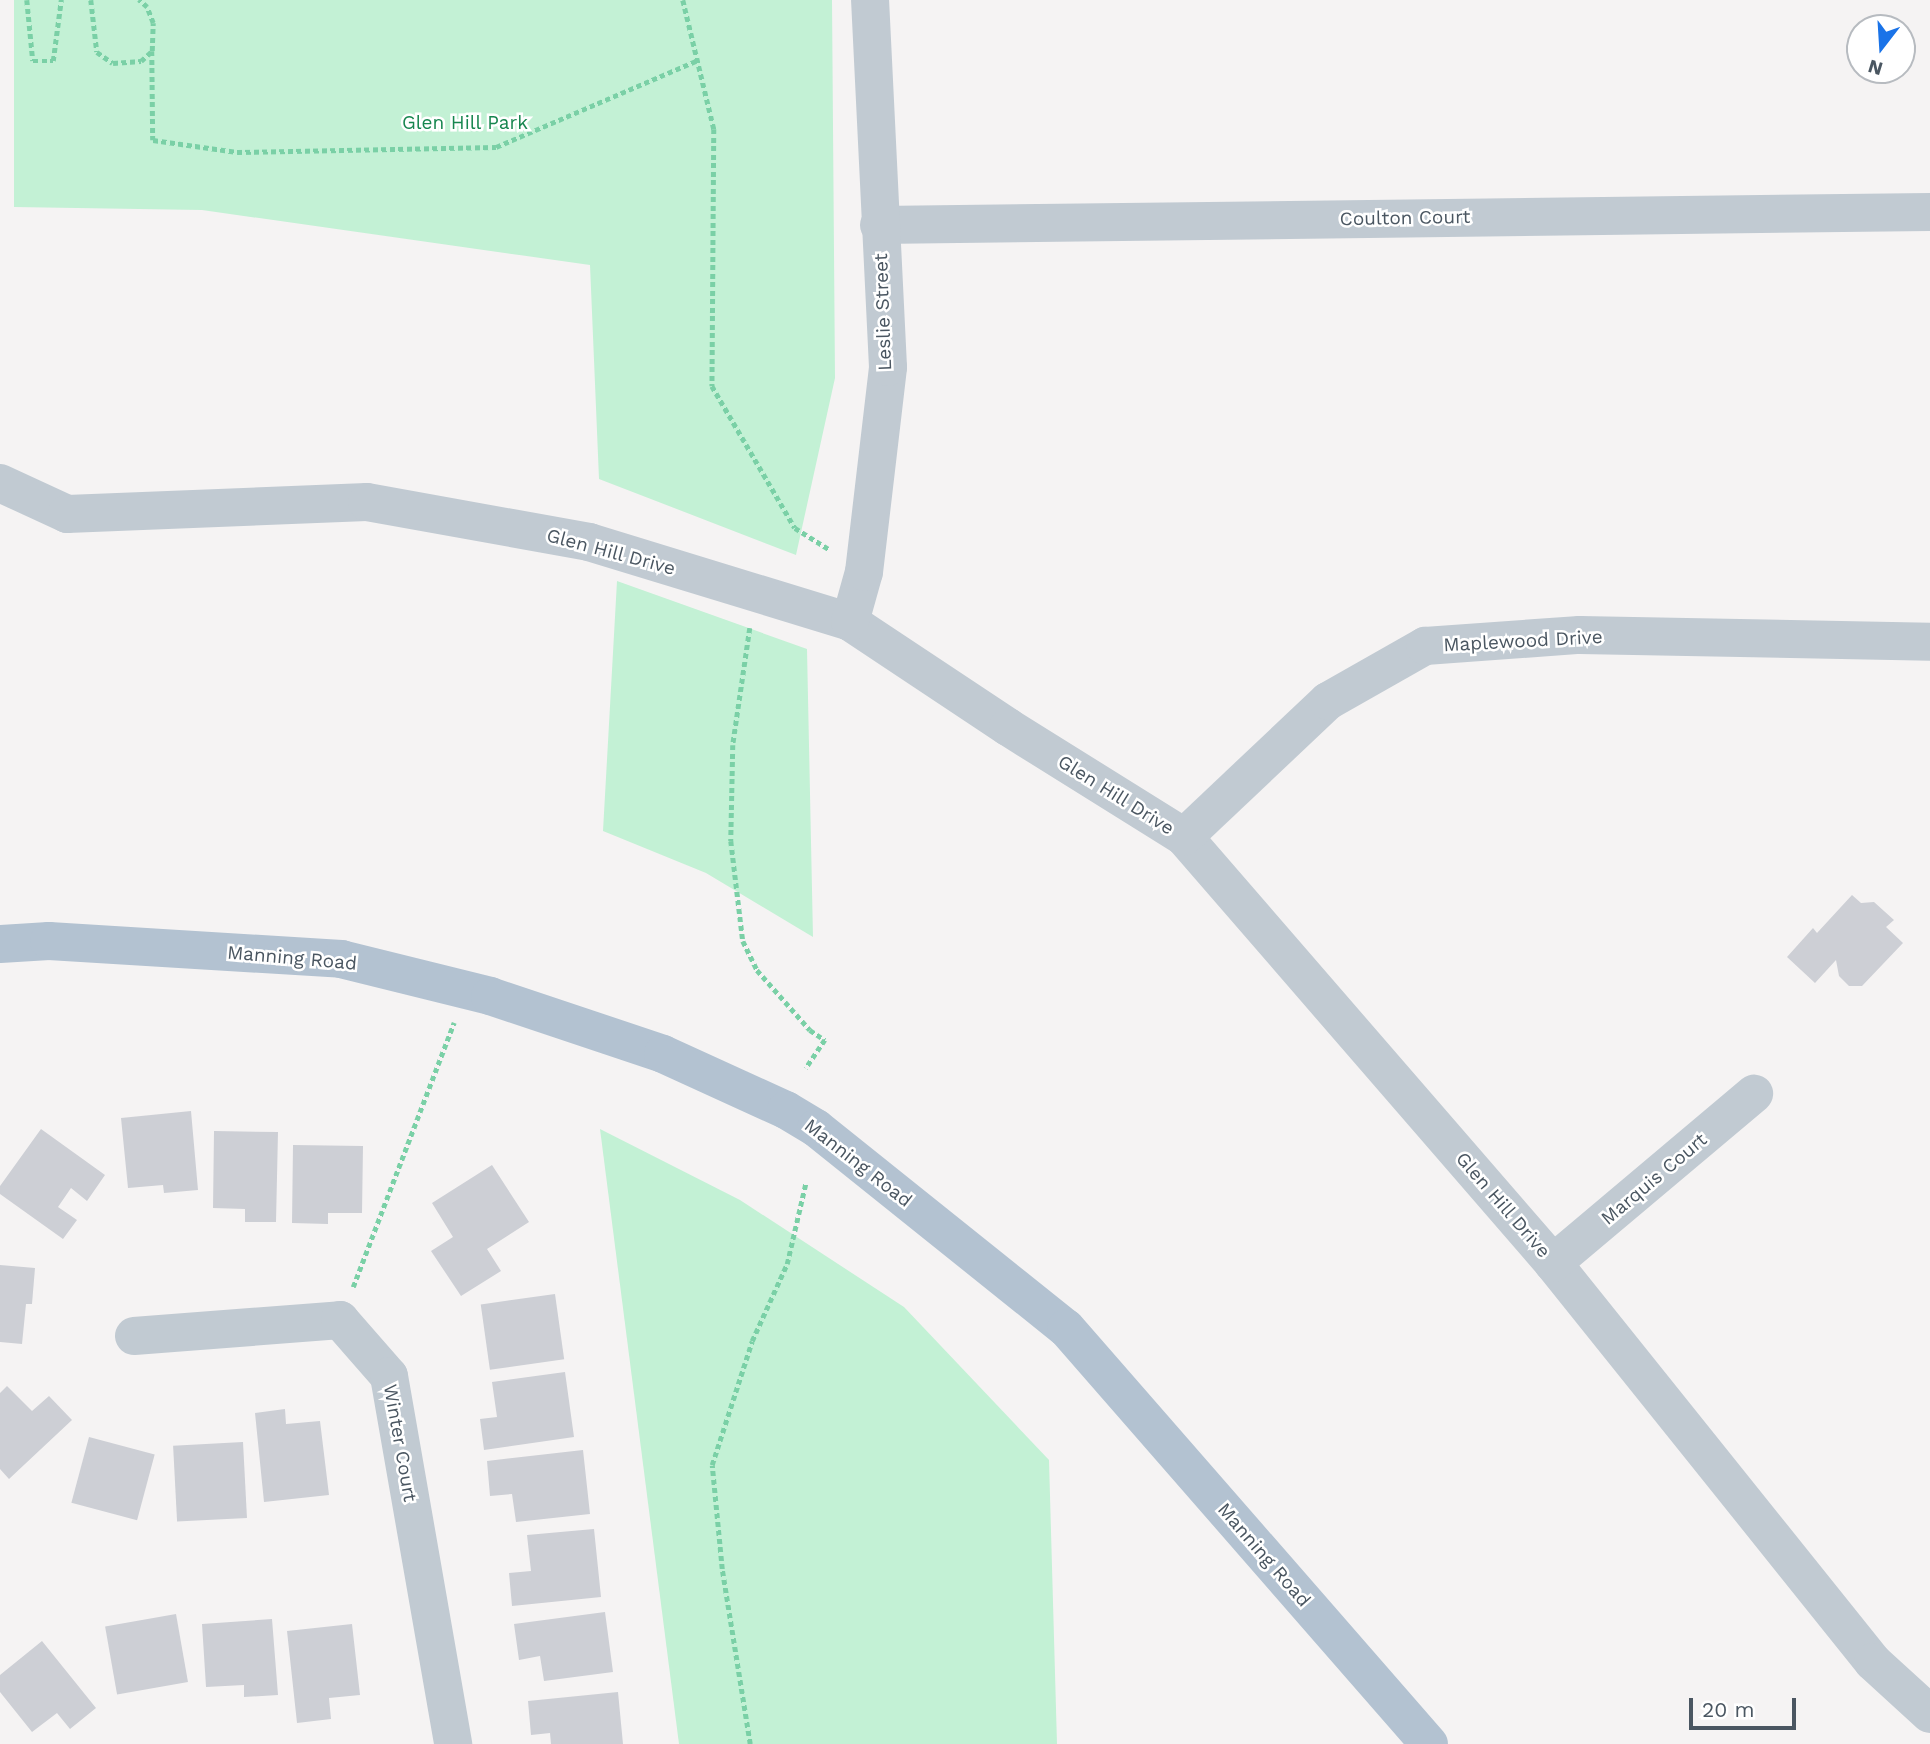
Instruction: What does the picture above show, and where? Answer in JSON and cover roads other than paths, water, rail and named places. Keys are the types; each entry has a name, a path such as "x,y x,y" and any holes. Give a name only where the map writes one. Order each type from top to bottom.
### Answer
{"main road":[{"name":"Manning Road","path":"0,944 49,941 341,959 490,996 663,1054 796,1116 816,1128 1066,1328 1429,1744"}],"street":[{"name":"Leslie Street","path":"850,622 864,572 888,367 870,0"},
{"name":"Coulton Court","path":"879,225 1930,212"},
{"name":"Glen Hill Drive","path":"0,483 66,514 367,502 589,542 850,622 1009,727 1184,837 1553,1263 1873,1662 1930,1714"},
{"name":"Maplewood Drive","path":"1184,837 1328,701 1425,646 1580,635 1930,642"},
{"name":"Marquis Court","path":"1553,1263 1754,1094"},
{"name":"Winter Court","path":"134,1336 340,1320 389,1376 453,1744"}],"park label":[{"name":"Glen Hill Park","path":"465,123"}]}
